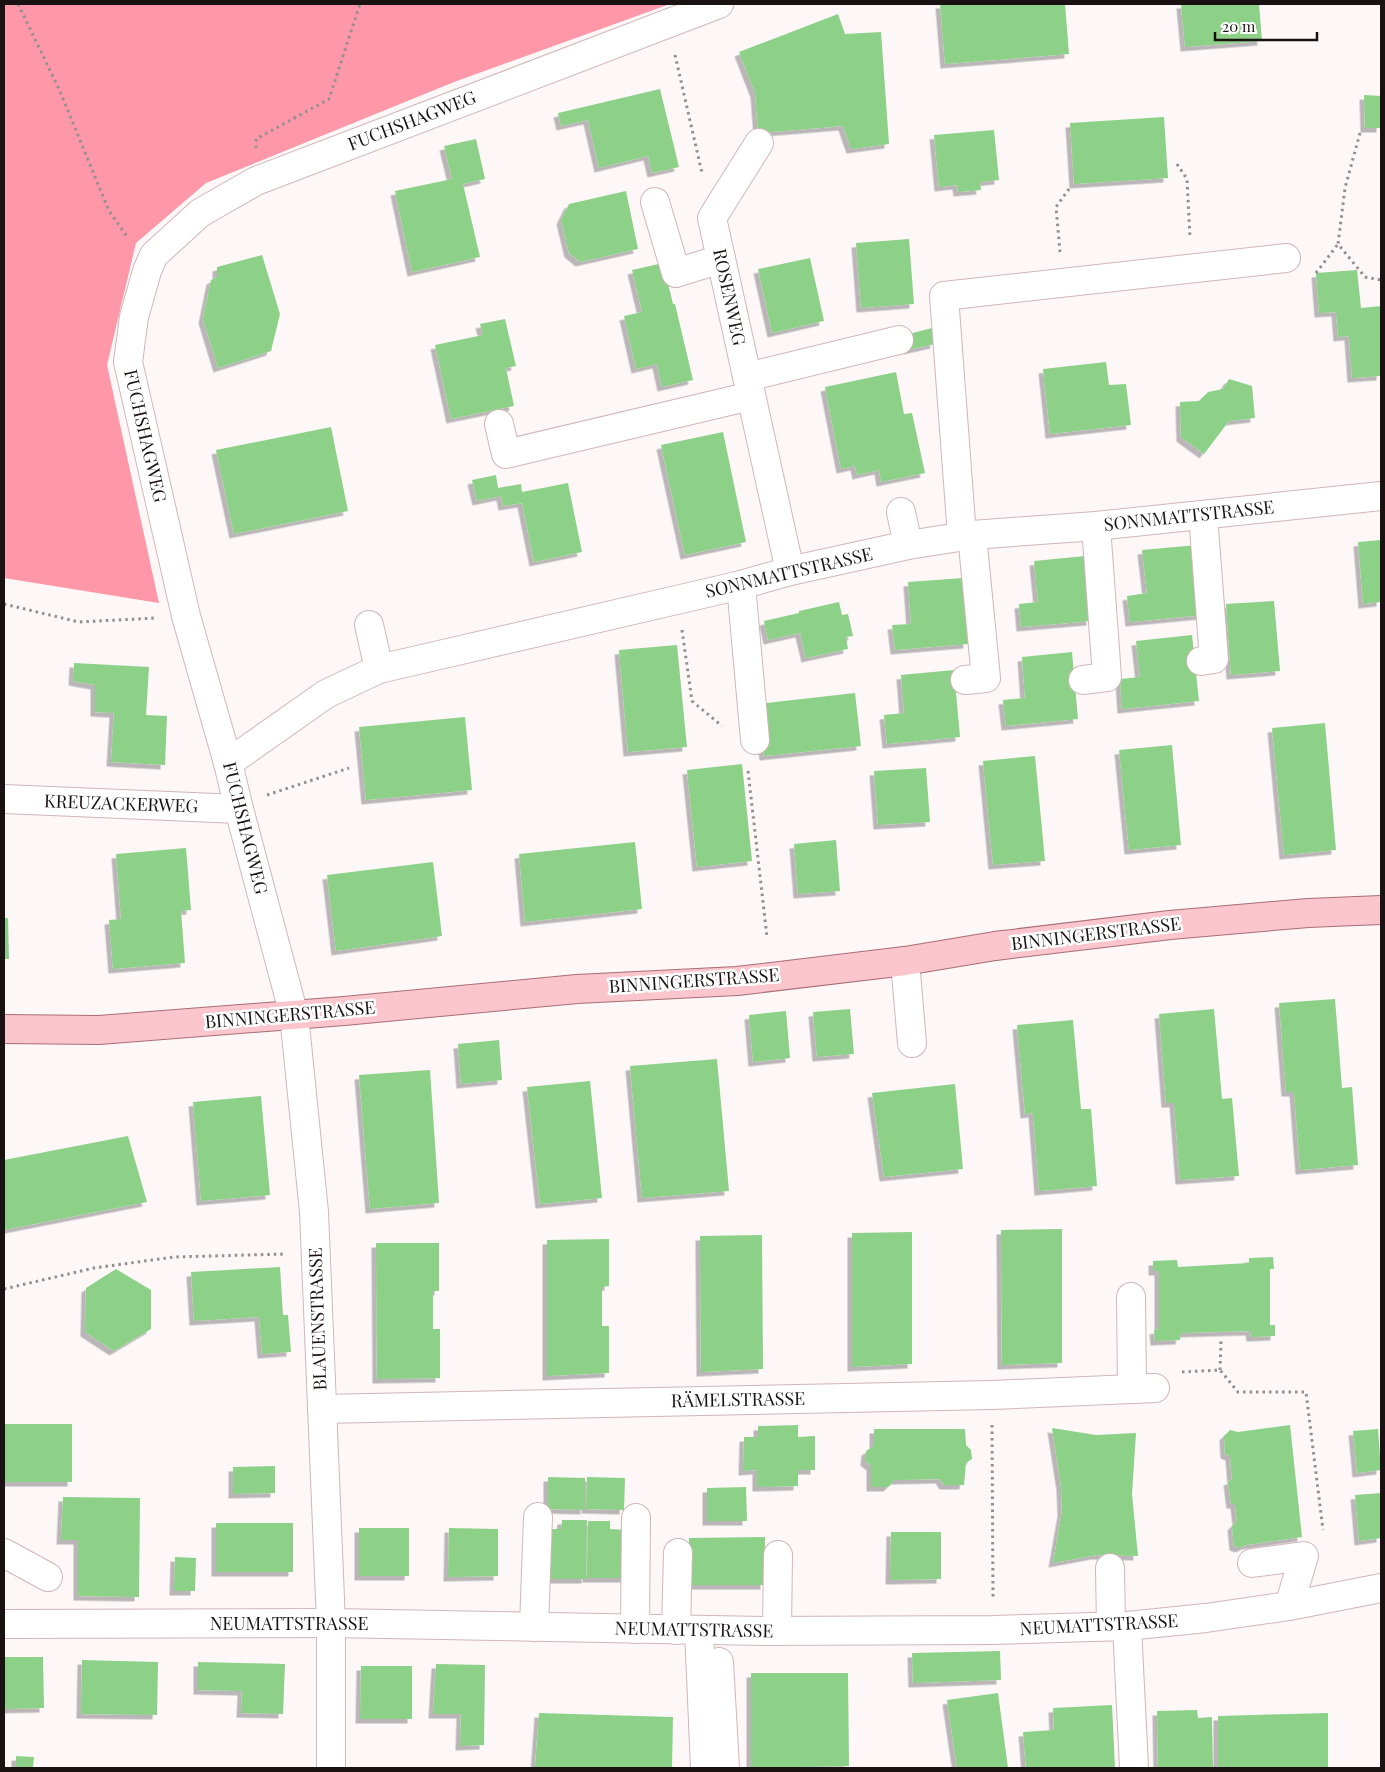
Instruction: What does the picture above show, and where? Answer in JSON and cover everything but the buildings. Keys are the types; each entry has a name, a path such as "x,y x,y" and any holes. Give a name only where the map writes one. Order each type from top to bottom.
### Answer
{"main road":[{"name":"BINNINGERSTRASSE","path":"4,1029 100,1030 294,1015 577,989 736,981 905,961 995,946 1170,925 1381,910"}],"street":[{"name":"FUCHSHAGWEG","path":"294,1015 228,763 186,616 128,362 134,317 147,271 154,255 200,213 256,181 718,4"},
{"path":"712,218 759,143"},
{"path":"655,202 676,273 721,259"},
{"name":"ROSENWEG","path":"712,218 790,572"},
{"path":"965,680 986,678 967,535 944,296 1286,258"},
{"path":"499,424 506,454 749,387 899,340"},
{"name":"SONNMATTSTRASSE","path":"228,763 326,694 378,669 790,572 908,545 967,535 1096,526 1381,496"},
{"path":"901,512 908,545"},
{"path":"1201,661 1214,659 1203,515"},
{"path":"1083,680 1107,677 1096,526"},
{"path":"741,585 755,740"},
{"path":"369,625 378,669"},
{"name":"KREUZACKERWEG","path":"4,799 238,807"},
{"path":"905,961 912,1042"},
{"name":"BLAUENSTRASSE","path":"294,1015 314,1212 316,1251 330,1623 331,1768"},
{"path":"1131,1297 1143,1388"},
{"name":"RÄMELSTRASSE","path":"322,1409 992,1395 1143,1388"},
{"path":"534,1627 538,1517"},
{"path":"635,1629 636,1518"},
{"path":"4,1552 48,1577"},
{"path":"678,1553 697,1630 725,1768"},
{"path":"778,1555 778,1631"},
{"path":"1252,1562 1304,1556 1289,1606"},
{"path":"1110,1568 1119,1626 1134,1768"},
{"name":"NEUMATTSTRASSE","path":"4,1624 330,1623 778,1631 993,1630 1119,1626 1206,1618 1289,1606 1381,1588"},
{"path":"697,1630 705,1768"}],"path":[{"path":"18,4 59,89 110,211 147,271"},
{"path":"256,181 256,139 329,99 360,4"},
{"path":"667,23 712,218"},
{"path":"1316,273 1338,244 1345,188 1360,133"},
{"path":"1177,164 1188,179 1191,269"},
{"path":"1063,283 1056,207 1069,189"},
{"path":"1338,244 1365,277 1381,280"},
{"path":"4,604 79,622 186,616"},
{"path":"238,807 348,768"},
{"path":"761,885 766,937"},
{"path":"4,1289 94,1268 174,1258 316,1251"},
{"path":"1220,1341 1220,1370 1238,1392 1306,1392 1324,1539"},
{"path":"1143,1388 1159,1373 1220,1370"},
{"path":"992,1395 993,1630"}],"shaded area":[{"path":"4,4 670,4 454,82 206,183 136,243 107,365 159,603 4,578"}]}
